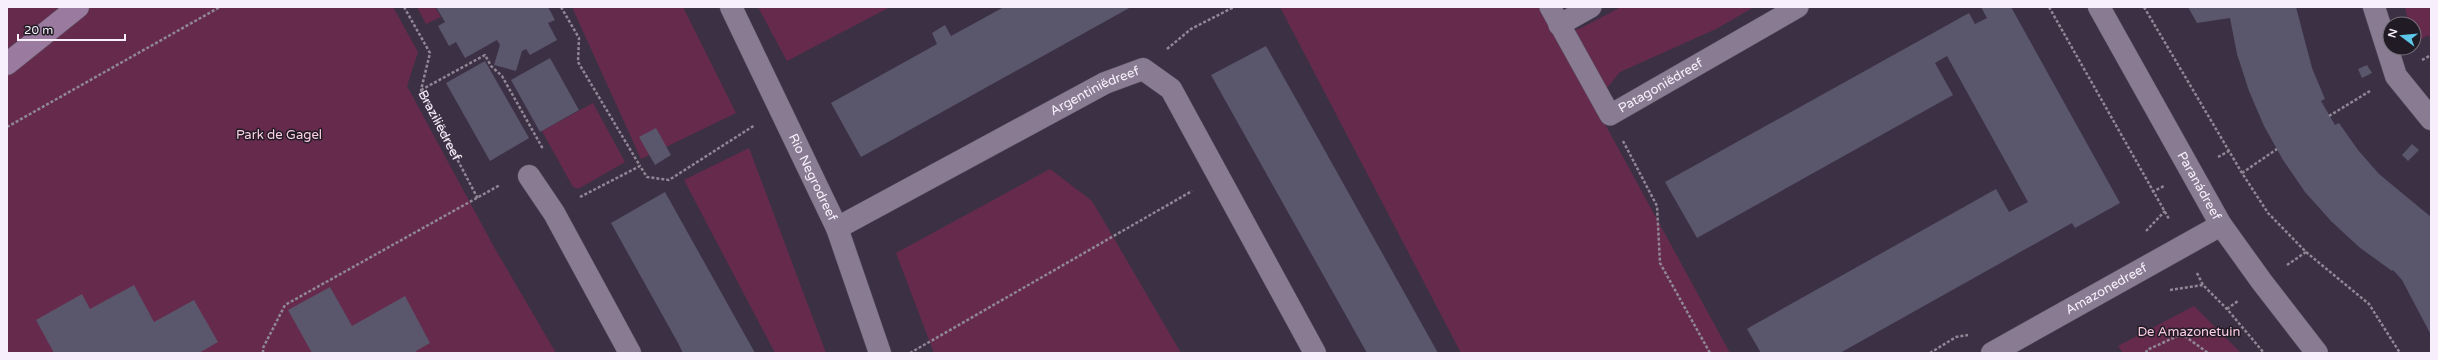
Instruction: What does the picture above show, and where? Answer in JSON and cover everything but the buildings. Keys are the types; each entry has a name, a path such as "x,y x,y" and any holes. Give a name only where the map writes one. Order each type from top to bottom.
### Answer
{"street":[{"path":"7,64 78,7"},
{"name":"Rio Negrodreef","path":"731,7 837,228 880,353"},
{"name":"Paranádreef","path":"2099,7 2221,225 2262,282 2318,353"},
{"path":"2374,7 2396,76 2431,119"},
{"name":"Argentiniëdreef","path":"837,228 1106,83 1143,69 1171,89 1315,353"},
{"path":"529,176 554,213 630,353"},
{"name":"Amazonedreef","path":"1992,353 2221,225"}],"lane":[{"name":"Patagoniëdreef","path":"1550,7 1610,115 1798,7"},
{"path":"1559,25 1591,7"}],"path":[{"path":"7,127 220,7"},
{"name":"Braziliëdreef","path":"404,7 430,53 421,90 478,199"},
{"path":"561,7 579,38 578,62 646,177 669,180 780,108"},
{"path":"1143,69 1191,29 1234,7"},
{"path":"2050,7 2203,285 2227,309 2264,353"},
{"path":"2144,7 2242,173 2268,213 2306,252 2368,304 2400,353"},
{"path":"421,90 485,55 491,66 502,76 545,152"},
{"path":"1610,115 1657,206 1660,263 1710,353"},
{"path":"2242,173 2277,149"},
{"path":"554,213 640,166"},
{"path":"263,353 263,348 285,305 526,171 529,176"},
{"path":"910,353 1218,176"},
{"path":"2146,353 2147,350 2182,334 2208,353"}],"green space":[{"name":"Park de Gagel","path":"7,7 393,7 418,52 407,86 494,247 556,353 7,353"},
{"path":"417,7 435,7 441,17 426,24"},
{"path":"572,7 683,7 736,113 641,159"},
{"path":"758,7 890,7 787,61"},
{"path":"1280,7 1543,7 1558,35 1581,28 1621,7 1754,7 1716,29 1620,72 1594,104 1730,353 1461,353"},
{"path":"2405,7 2429,7 2431,11 2431,39 2428,35 2422,39 2422,16 2407,16"},
{"path":"593,103 625,162 578,189 573,187 542,131"},
{"path":"749,148 826,353 775,353 684,180"},
{"path":"1050,169 1092,201 1181,353 934,353 896,253"},
{"name":"De Amazonetuin","path":"2194,306 2241,353 2123,353 2118,346"}]}
